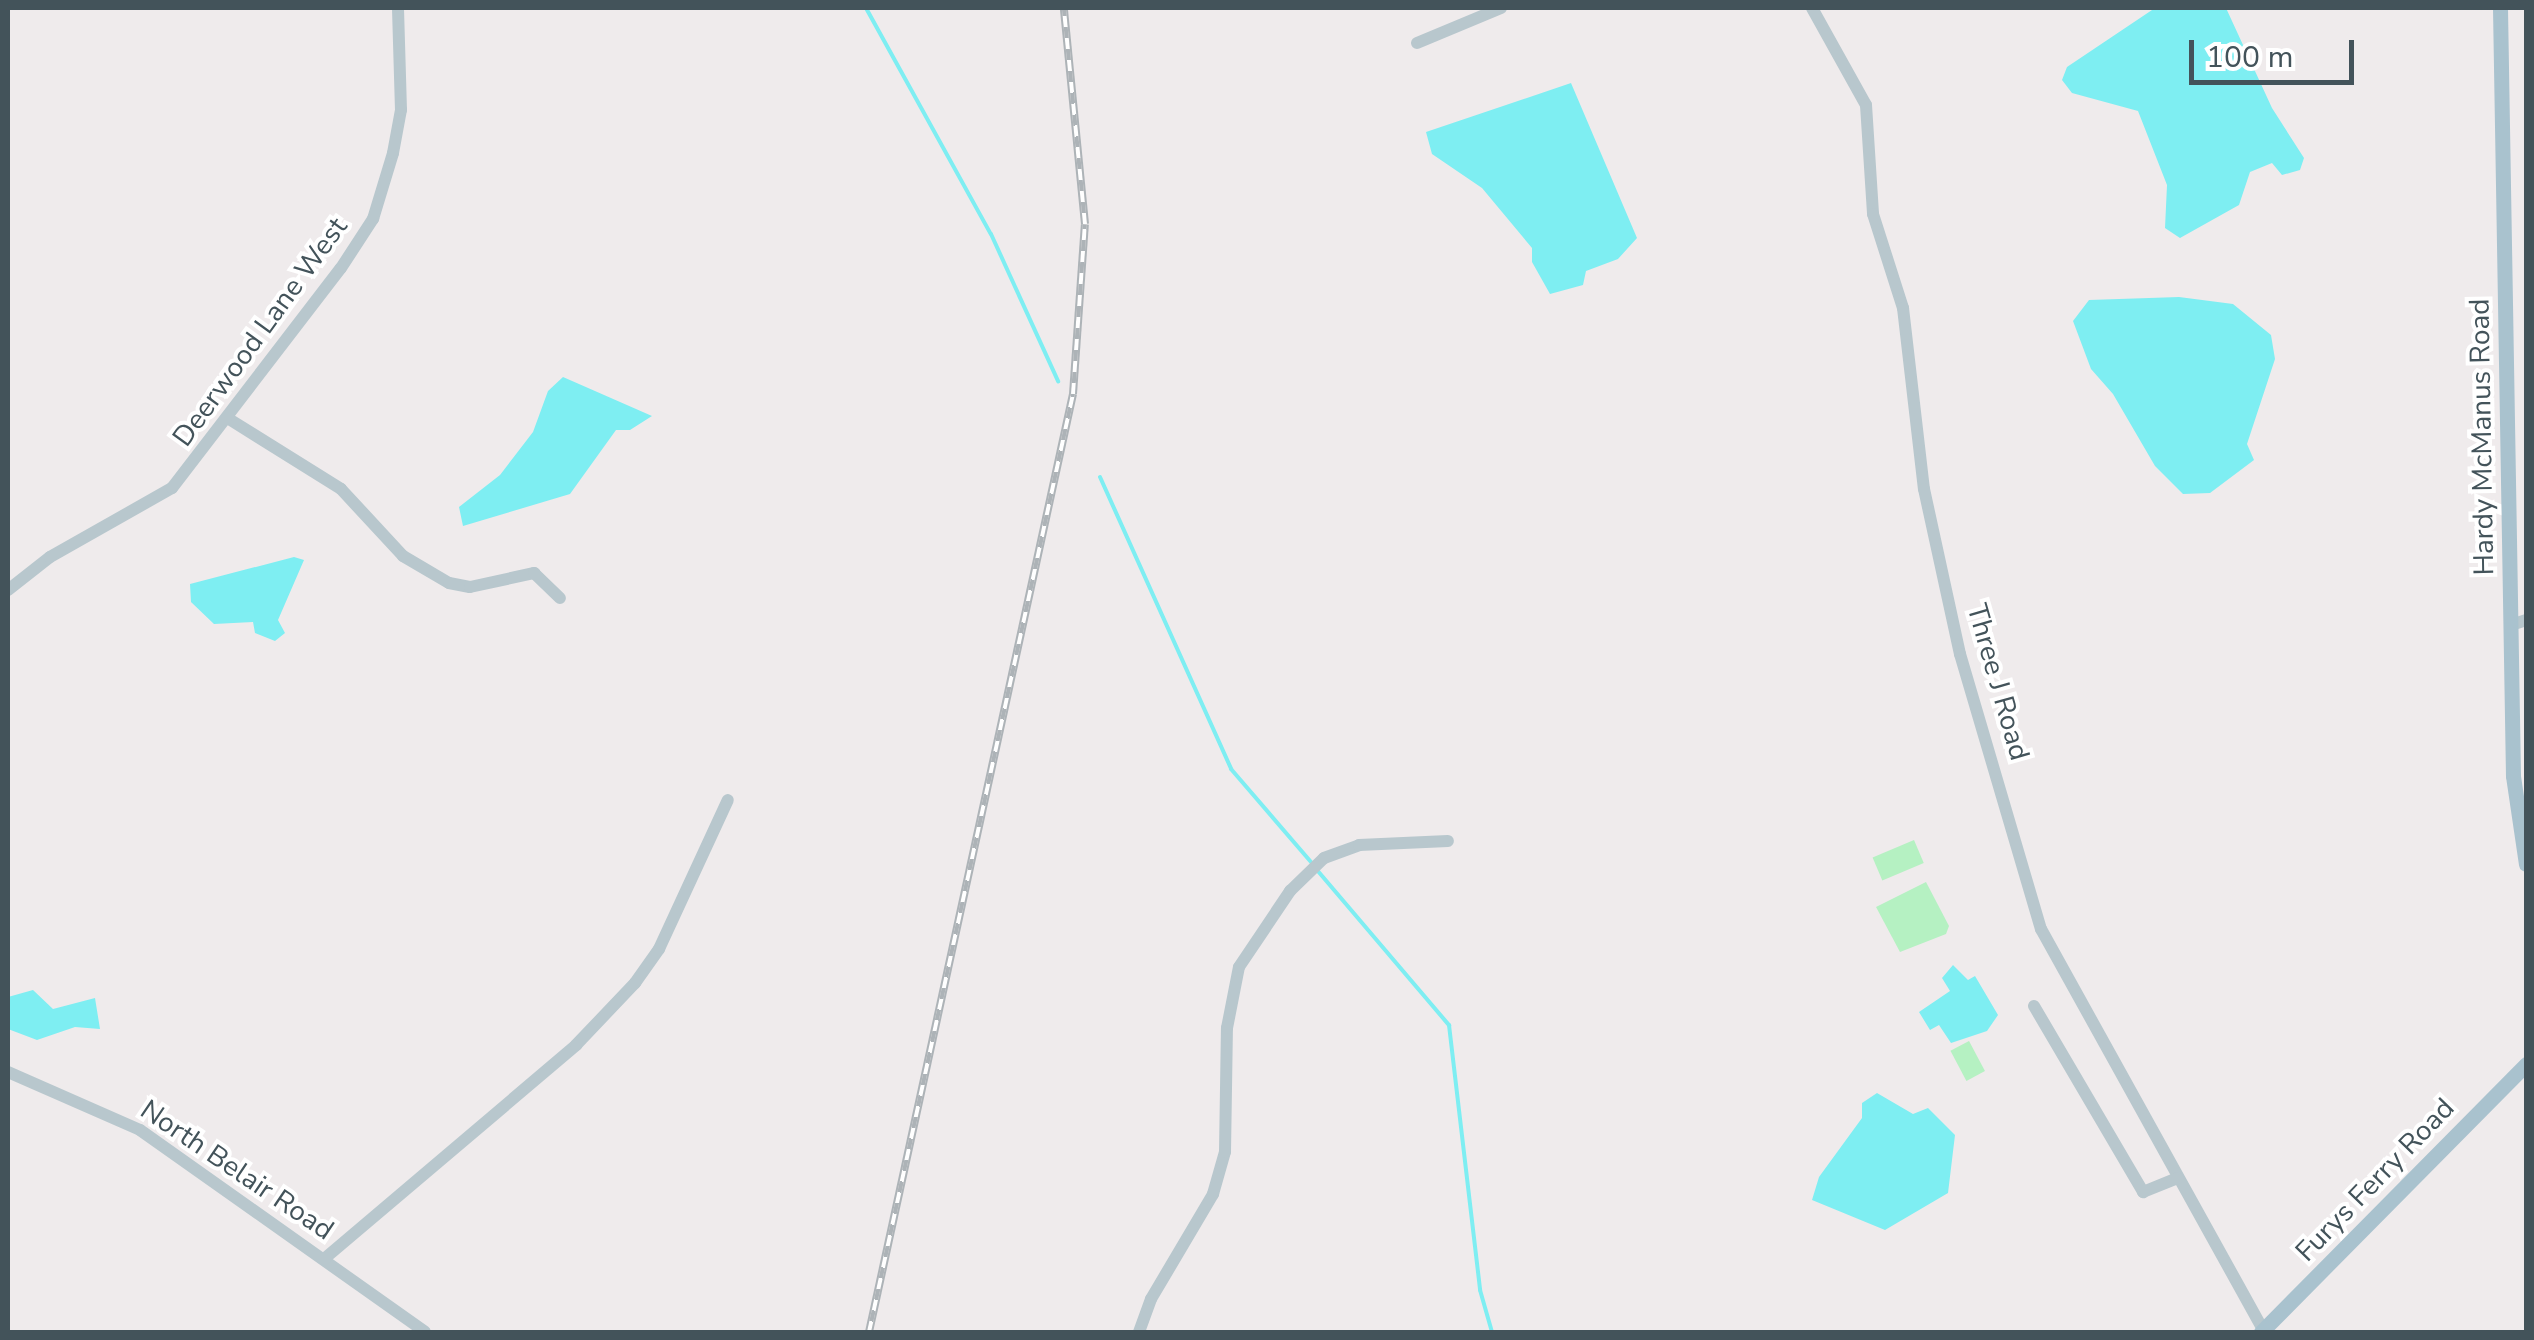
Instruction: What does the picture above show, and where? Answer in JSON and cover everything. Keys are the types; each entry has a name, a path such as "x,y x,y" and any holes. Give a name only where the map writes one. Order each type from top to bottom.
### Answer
{"main road":[{"name":"Hardy McManus Road","path":"2500,8 2519,622 2513,776 2526,864"},
{"name":"Furys Ferry Road","path":"2262,1331 2526,1064"}],"street":[{"name":"Deerwood Lane West","path":"8,590 50,557 172,488 229,419 373,219 400,110 398,8"},
{"path":"1417,43 1501,8"},
{"name":"Three J Road","path":"1812,8 1866,105 1873,214 1904,308 1924,489 1960,654 2041,929 2262,1331"},
{"path":"229,419 341,489 404,556 449,584 470,587 534,573 560,598"},
{"path":"324,1259 576,1045 635,984 659,950 728,800"},
{"path":"1139,1332 1151,1299 1213,1194 1225,1152 1227,1028 1239,966 1290,891 1324,858 1359,844 1448,841"},
{"path":"2034,1006 2144,1192 2176,1178"},
{"name":"North Belair Road","path":"8,1072 140,1130 425,1332"}],"green space":[{"path":"1914,840 1924,863 1882,881 1873,858"},
{"path":"1926,882 1949,926 1946,934 1900,952 1876,907"},
{"path":"1969,1041 1985,1071 1966,1081 1950,1051"}],"water":[{"path":"2155,8 2226,8 2272,108 2304,158 2300,170 2282,175 2272,163 2250,172 2239,205 2180,238 2165,228 2167,185 2138,111 2072,93 2062,80 2067,67"},
{"path":"1571,83 1637,238 1618,259 1586,271 1583,285 1550,294 1532,262 1532,248 1482,188 1432,154 1426,132"},
{"path":"2179,297 2233,304 2271,335 2275,359 2247,444 2254,460 2210,493 2183,494 2155,466 2113,394 2091,369 2073,321 2089,300"},
{"path":"563,377 652,416 630,430 616,430 570,494 463,526 459,507 500,475 533,432 548,391"},
{"path":"294,557 304,560 278,620 285,633 275,641 255,633 253,622 214,624 191,602 190,584"},
{"path":"1953,965 1968,980 1975,976 1998,1015 1987,1031 1951,1043 1939,1025 1930,1030 1919,1012 1950,991 1942,978"},
{"path":"33,990 53,1009 95,998 100,1029 75,1027 37,1040 8,1029 8,997"},
{"path":"1877,1093 1913,1114 1928,1108 1955,1135 1948,1193 1885,1230 1812,1200 1819,1177 1862,1118 1862,1103"}],"waterway":[{"path":"866,8 991,234 1058,381"},
{"path":"1100,477 1231,769 1311,862"},
{"path":"1317,870 1449,1025 1480,1290 1492,1332"}],"railway":[{"path":"869,1332 1073,394 1085,224 1064,8"}]}
